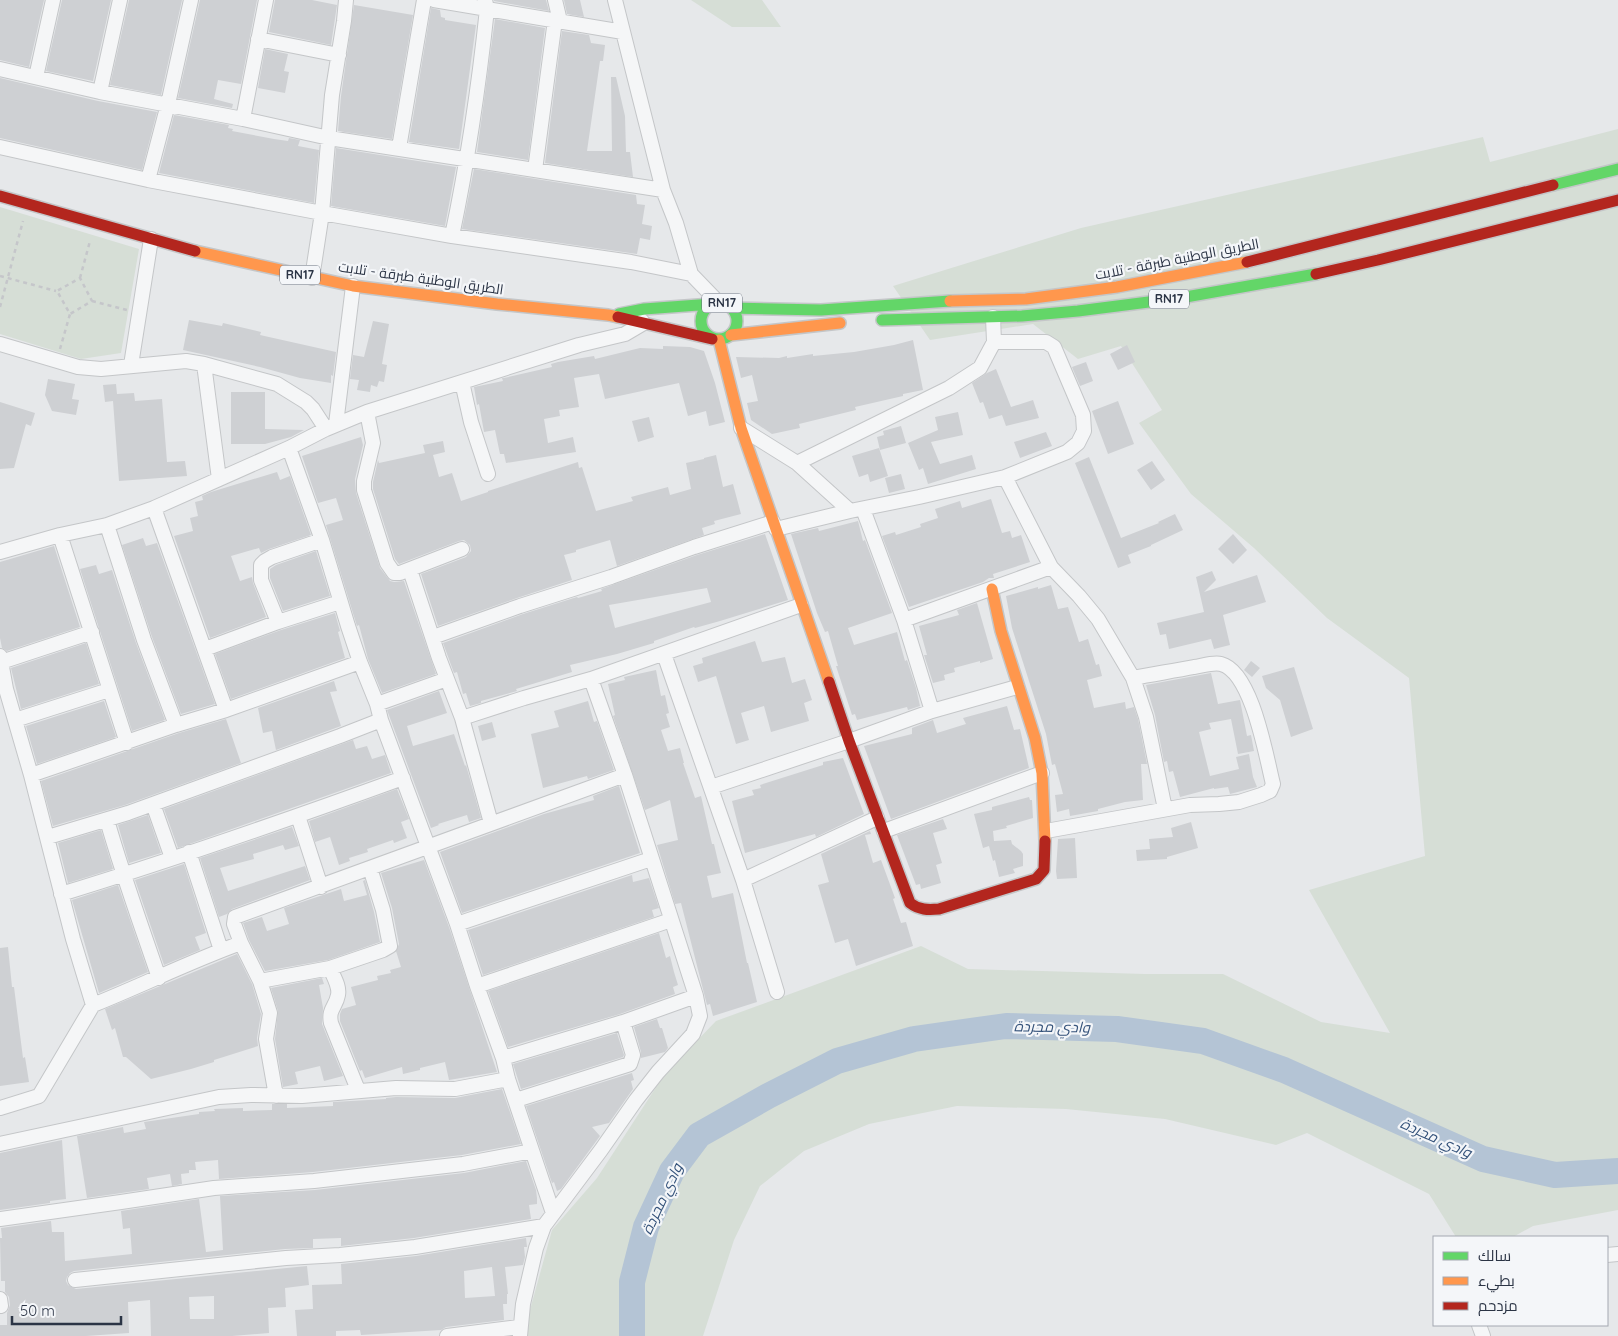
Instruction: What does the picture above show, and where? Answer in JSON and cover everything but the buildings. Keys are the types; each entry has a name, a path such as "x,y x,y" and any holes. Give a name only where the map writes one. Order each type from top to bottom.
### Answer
{"main road":[{"name":"الطريق الوطنية طبرقة - تلابت","path":"608,316 644,310 721,305 822,310 941,301 1026,299 1117,287 1256,260 1618,169"},
{"name":"الطريق الوطنية طبرقة - تلابت","path":"0,196 187,249 312,278 353,286 608,316 715,339"},
{"name":"RN17","path":"871,321 1022,316 1180,298 1306,276 1378,260 1618,200"},
{"name":"RN17","path":"715,339 707,336 703,331 701,319 703,313 721,305 737,318 735,330 731,335"},
{"path":"853,322 731,335 726,338 715,339 740,428 849,741 910,903 915,908 922,910 939,909 1036,879 1044,870 1046,831 1042,774 1035,738 1000,631 992,589"}],"street":[{"path":"36,77 53,0"},
{"path":"100,92 120,0"},
{"path":"148,180 168,104 191,0"},
{"path":"243,119 266,0"},
{"path":"312,278 322,213 332,95 346,0"},
{"path":"399,148 424,0"},
{"path":"434,0 486,4 558,21 623,32"},
{"path":"535,170 558,21 555,0"},
{"path":"615,0 663,190 676,223 691,274 721,305"},
{"path":"452,236 467,159 479,80 486,4"},
{"path":"258,39 339,55"},
{"path":"0,70 329,138 663,190"},
{"path":"0,147 148,180 322,213 452,236 630,262 691,274"},
{"path":"131,365 151,238"},
{"path":"331,426 353,286"},
{"path":"0,552 107,524 154,508 289,448 331,426 367,412 579,345 625,334 642,324 644,310"},
{"path":"797,462 949,388 980,368 994,342 993,317"},
{"path":"433,637 520,606 612,577 694,547 775,526 919,497 1005,476 1067,452 1078,442 1084,430 1083,415 1054,347 1046,342 994,342"},
{"path":"0,344 78,367 101,369 186,361 204,364 277,384 306,402 316,414 331,426"},
{"path":"204,364 219,479"},
{"path":"462,382 471,422 488,474"},
{"path":"367,412 373,443 364,481 364,490 387,562 394,573 410,570 462,549"},
{"path":"740,428 797,462 857,510 904,620 932,711"},
{"path":"289,448 322,540 360,662 377,704 381,720 457,924 477,986 504,1058 508,1079 552,1213"},
{"path":"1005,476 1051,567 1098,618 1133,678 1146,717 1165,809"},
{"path":"154,508 226,710"},
{"path":"107,524 144,640 176,725"},
{"path":"60,535 127,742"},
{"path":"278,622 261,580 261,565 272,557 322,540"},
{"path":"904,620 1051,567"},
{"path":"410,570 462,718 491,823"},
{"path":"205,649 340,602"},
{"path":"462,718 591,679 801,604"},
{"path":"92,632 1,659 3,689 15,720 31,775 93,1005"},
{"path":"664,654 743,880 777,992"},
{"path":"31,775 176,725 226,710 360,662"},
{"path":"1046,831 1190,805 1239,802 1261,796 1270,791 1273,784 1250,696 1237,677 1228,668 1220,664 1133,678"},
{"path":"377,704 447,679"},
{"path":"447,1336 519,1332 522,1304 544,1226 636,1100 658,1072 693,1034 700,1016 696,996 672,920 591,679"},
{"path":"711,787 932,711 1017,687"},
{"path":"15,720 109,690"},
{"path":"48,837 152,804 381,720"},
{"path":"884,832 1042,774"},
{"path":"276,1096 266,1039 270,1013 260,981 234,924 235,917 625,776"},
{"path":"62,894 298,816 403,778"},
{"path":"152,804 172,858"},
{"path":"298,816 321,887"},
{"path":"743,880 878,818"},
{"path":"106,820 159,978"},
{"path":"189,852 221,950"},
{"path":"457,924 651,859"},
{"path":"260,981 330,968 383,950 391,944 370,868"},
{"path":"477,986 672,920"},
{"path":"0,1108 39,1096 93,1005 221,950 242,943"},
{"path":"330,968 338,991 338,996 331,1011 331,1023 358,1090"},
{"path":"504,1058 623,1022 696,996"},
{"path":"516,1100 630,1064 633,1055 623,1022"},
{"path":"0,1144 219,1097 251,1095 302,1096 396,1088 455,1089 508,1079"},
{"path":"0,1219 214,1188 314,1181 463,1164 532,1151"},
{"path":"75,1280 415,1247 544,1226"}],"path":[{"path":"0,307 28,204"},
{"path":"92,301 80,278 95,223"},
{"path":"0,276 57,291 80,278"},
{"path":"57,291 70,314"},
{"path":"57,360 70,314 92,301 140,314"}],"shaded area":[{"path":"691,0 762,0 781,27 732,27"},
{"path":"1618,129 1618,1210 1533,1226 1515,1236 1455,1236 1429,1194 1307,1133 1276,1145 1165,1119 1066,1109 957,1106 869,1124 804,1151 760,1186 734,1240 703,1336 526,1336 525,1328 552,1230 597,1178 664,1075 716,1021 921,946 968,969 1145,974 1223,974 1321,1022 1390,1033 1309,890 1425,856 1409,678 1327,618 1254,548 1191,494 1139,423 1162,410 1121,346 1078,359 1033,324 930,340 893,286 1081,228 1483,137 1490,162"},
{"path":"0,207 139,249 121,353 81,359 0,334"}],"waterway":[{"name":"وادي مجردة","path":"632,1336 632,1282 646,1227 672,1171 699,1135 768,1096 837,1061 914,1039 1006,1026 1117,1029 1203,1041 1284,1070 1483,1159 1555,1175 1618,1171"}],"traffic: fast":[{"path":"1553,185 1618,169"},
{"path":"882,320 1022,316 1078,311 1180,298 1316,274"},
{"path":"731,308 821,310 950,301"},
{"path":"719,303 726,304 732,308 736,314 737,321 736,328 732,334 726,338 719,339 712,338 706,334 702,328 701,321 702,314 706,308 712,304 719,303"},
{"path":"619,314 644,309 712,304"}],"traffic: slow":[{"path":"195,251 353,286 618,317"},
{"path":"950,301 1026,299 1117,287 1247,262"},
{"path":"731,335 840,323"},
{"path":"719,340 741,428 829,682"},
{"path":"992,589 1001,631 1035,738 1042,773 1045,841"}],"traffic: jam":[{"path":"1247,262 1553,185"},
{"path":"0,196 195,251"},
{"path":"1316,274 1618,200"},
{"path":"618,317 712,339"},
{"path":"829,682 849,741 910,903 924,909 939,909 1036,879 1044,870 1045,841"}]}
